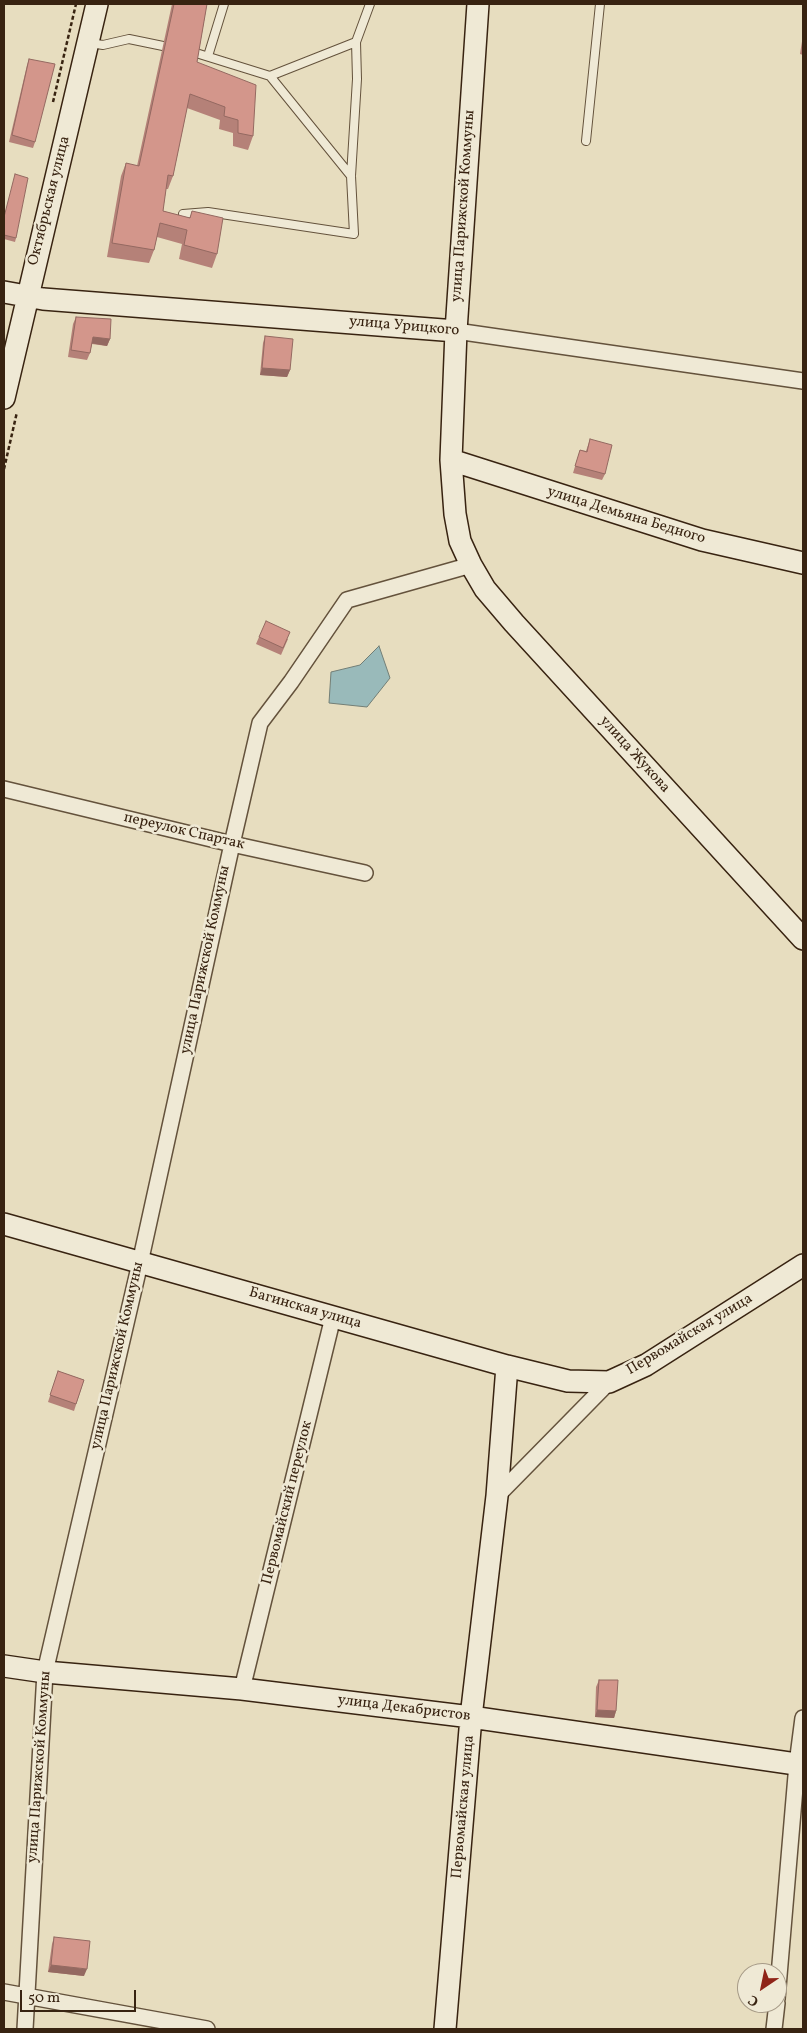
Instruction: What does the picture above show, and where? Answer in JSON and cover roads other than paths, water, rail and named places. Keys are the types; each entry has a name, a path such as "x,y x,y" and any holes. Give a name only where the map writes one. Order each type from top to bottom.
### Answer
{"main road":[{"name":"Октябрьская улица","path":"4,398 97,4"},
{"name":"улица Парижской Коммуны","path":"471,565 460,541 455,514 451,460 456,331 478,4"},
{"name":"улица Урицкого","path":"4,292 27,297 456,331"},
{"name":"улица Демьяна Бедного","path":"451,460 702,540 803,563"},
{"name":"улица Жукова","path":"471,565 485,589 514,623 803,939"},
{"name":"Багинская улица","path":"4,1224 507,1366 568,1381 608,1382"},
{"name":"Первомайская улица","path":"608,1382 646,1364 803,1265"},
{"name":"Первомайская улица","path":"445,2029 472,1717 497,1496 507,1366"},
{"name":"улица Декабристов","path":"4,1666 45,1672 242,1689 472,1717 800,1764"}],"street":[{"name":"улица Урицкого","path":"456,331 803,381"},
{"name":"улица Парижской Коммуны","path":"25,2029 45,1672 140,1263 260,723 291,682 347,600 471,565"},
{"name":"переулок Спартак","path":"4,789 232,844 365,873"},
{"name":"Первомайский переулок","path":"242,1689 333,1317"},
{"name":"Первомайская улица","path":"497,1496 608,1382"},
{"path":"781,1963 803,1718"},
{"path":"4,1992 207,2029"},
{"path":"774,2029 776,2013"}],"lane":[{"path":"208,56 224,4"},
{"path":"183,214 208,212 354,234 351,176 357,80 356,42 370,4"},
{"path":"586,141 600,4"},
{"path":"88,43 103,45 129,39 163,46"},
{"path":"270,76 356,42"},
{"path":"196,53 270,76 351,176"}],"water":[{"path":"379,646 390,678 367,707 329,703 331,672 360,665"}]}
